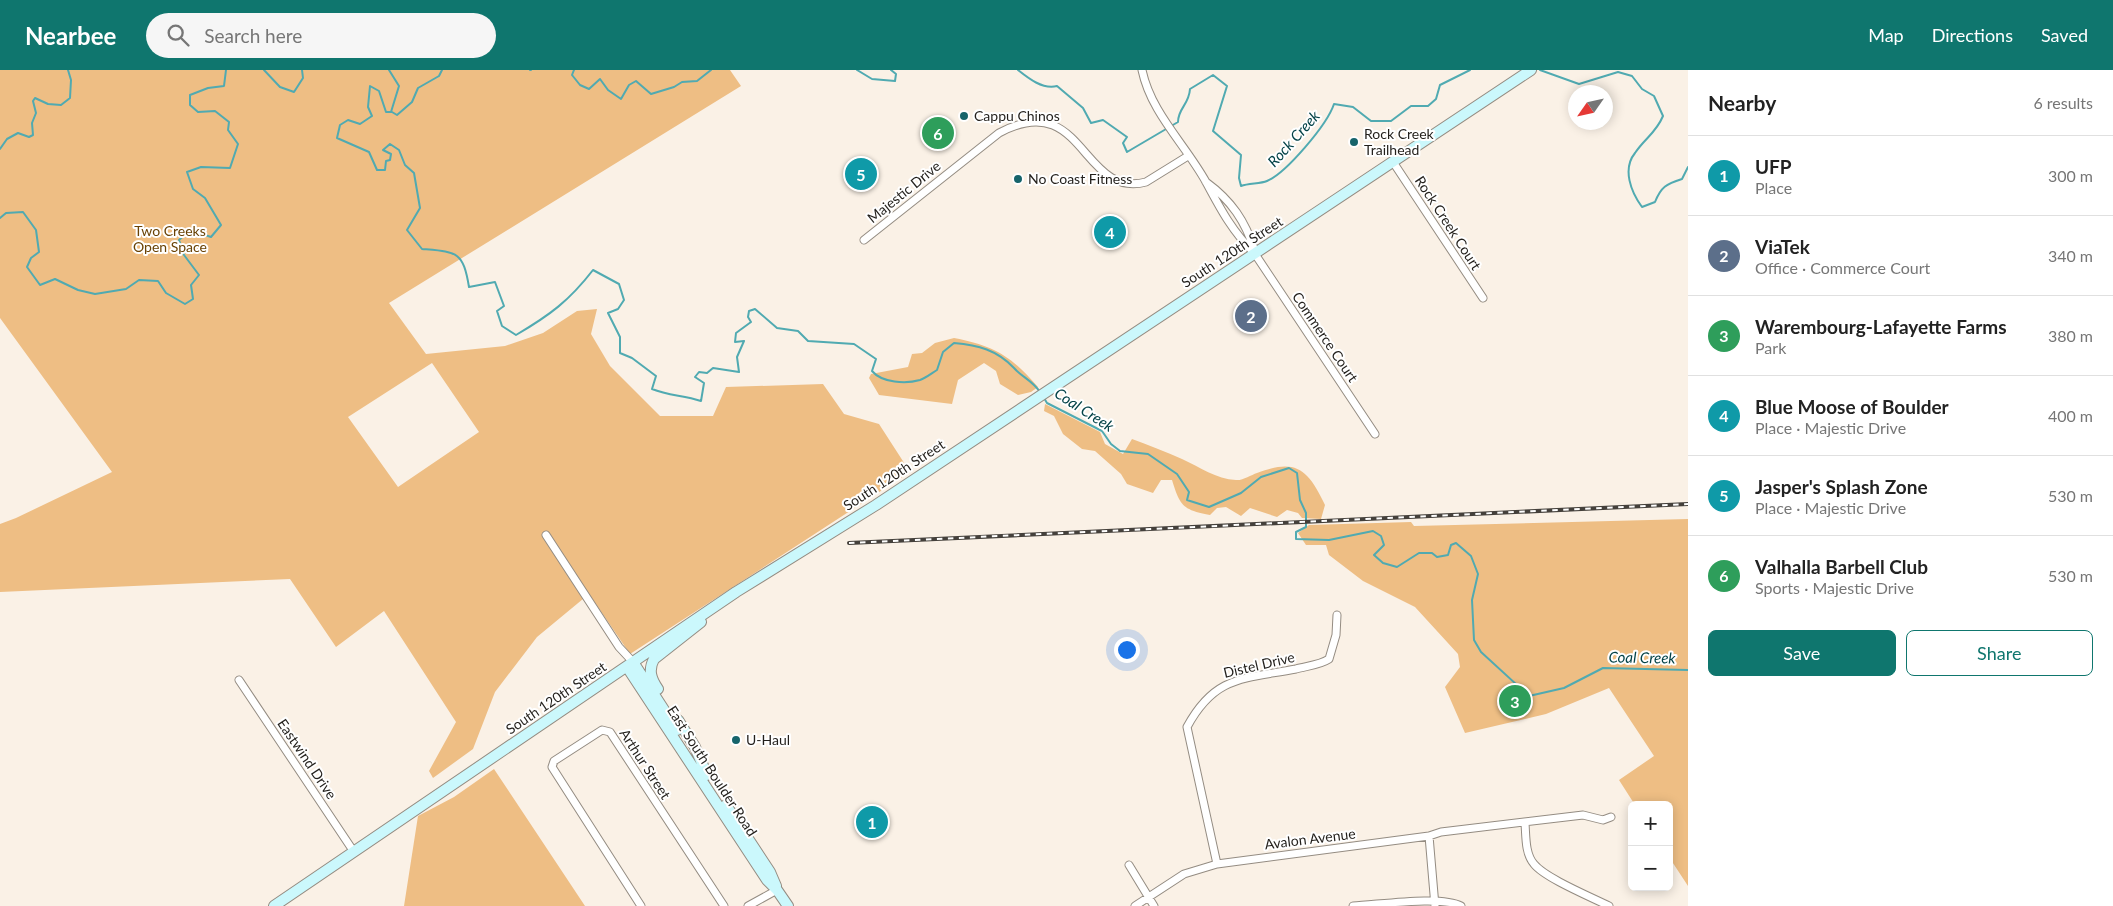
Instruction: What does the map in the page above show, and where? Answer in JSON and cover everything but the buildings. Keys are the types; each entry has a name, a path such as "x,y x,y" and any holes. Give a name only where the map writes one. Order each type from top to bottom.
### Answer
{"main road":[{"name":"South 120th Street","path":"274,906 477,766 736,592 876,505 1529,72"},
{"name":"East South Boulder Road","path":"707,775 695,747 653,682 650,666 659,653 691,631 736,592"},
{"name":"East South Boulder Road","path":"630,664 707,775"},
{"name":"East South Boulder Road","path":"630,664 767,880 788,906"},
{"path":"707,775 770,872 777,890"}],"street":[{"path":"1142,70 1151,98 1159,113 1206,182 1213,198 1237,235 1255,254"},
{"name":"Majestic Drive","path":"864,240 999,133 1018,124 1040,122 1062,129 1100,169 1115,180 1138,184 1146,182 1188,156"},
{"name":"Rock Creek Court","path":"1393,162 1483,298"},
{"path":"1206,182 1219,191 1234,207 1248,228 1255,254"},
{"name":"Commerce Court","path":"1255,254 1375,434"},
{"name":"East South Boulder Road","path":"546,535 630,664"},
{"name":"Distel Drive","path":"1217,864 1187,727 1198,708 1218,688 1238,680 1310,666 1329,659 1336,635 1337,615"},
{"name":"Eastwind Drive","path":"239,680 354,852"},
{"name":"Arthur Street","path":"641,906 552,767 554,761 602,730 610,732 724,906"},
{"name":"Avalon Avenue","path":"1134,906 1191,871 1217,864 1429,836 1440,832 1583,815 1603,820 1611,817"},
{"path":"1525,823 1528,851 1534,864 1546,874 1609,906"},
{"path":"1429,836 1435,904"},
{"path":"1129,865 1154,906"},
{"path":"751,905 777,890"},
{"path":"1353,906 1455,903 1461,906"}],"green space":[{"name":"Two Creeks Open Space","path":"0,70 730,70 741,86 389,303 426,354 505,346 543,333 577,311 597,309 591,334 610,366 660,416 713,416 726,387 823,384 844,414 879,424 910,472 630,654 589,594 537,637 495,692 473,749 433,778 429,771 456,722 384,611 336,647 290,579 0,592 0,524 112,472 0,318","holes":["432,363 479,432 398,487 348,417"]},
{"path":"954,338 981,345 1001,354 1019,367 1038,387 1031,392 1018,395 1000,384 996,371 984,363 958,380 952,404 879,395 869,378 871,374 908,367 912,354 922,353 935,343"},
{"path":"1045,404 1100,432 1105,444 1123,454 1132,439 1182,459 1215,475 1229,479 1244,479 1257,473 1282,467 1291,467 1299,470 1313,483 1325,505 1321,519 1302,518 1298,513 1287,510 1277,517 1250,508 1241,516 1226,507 1217,508 1210,515 1188,509 1180,501 1172,480 1161,480 1153,493 1127,484 1121,474 1095,451 1082,449 1063,434 1054,416 1044,411"},
{"path":"1688,519 1688,886 1673,863 1673,801 1632,801 1619,780 1654,756 1609,688 1546,714 1465,733 1445,687 1460,667 1458,654 1415,607 1363,581 1329,555 1326,545 1306,545 1298,533 1309,525 1411,522 1414,526"},
{"path":"494,769 585,906 404,906 418,816 454,797"}],"waterway":[{"path":"0,149 7,139 18,133 29,137 33,135 32,123 36,113 33,101 35,98 48,104 61,105 70,98 71,80 68,70"},
{"name":"Coal Creek","path":"0,218 6,213 23,212 36,230 39,252 31,258 27,267 40,285 55,279 78,290 95,294 126,289 139,280 158,281 166,293 185,304 193,299 191,285 199,275 184,255 179,240 190,230 211,237 221,225 205,198 193,189 187,172 201,167 230,168 238,144 228,130 229,122 215,111 198,112 190,105 190,95 208,88 224,86 226,70"},
{"name":"Coal Creek","path":"264,70 280,87 294,92 303,78 302,70"},
{"name":"Coal Creek","path":"389,70 399,86 391,112 386,112 379,91 370,86 368,107 372,116 360,124 348,120 340,125 337,138 369,152 377,170 385,170 386,161 390,160 391,154 383,150 390,144 399,150 405,165 414,173 420,208 407,230 422,249 451,253 461,260 469,287 495,282 504,306 497,311 502,326 516,335 558,307 593,270 619,284 624,300 618,309 608,313 620,337 620,353 632,358 656,376 652,389 664,393 701,401 704,383 695,377 699,372 707,373 713,368 739,372 737,357 744,341 735,342 736,333 751,322 748,317 749,311 755,309 777,328 798,331 808,341 854,344 876,359 872,371 876,375 894,382 920,380 937,370 943,352 954,343 971,345 994,353 1008,362 1040,392"},
{"name":"Rock Creek","path":"392,112 397,115 412,102 418,88 439,76 442,70"},
{"name":"Rock Creek","path":"574,70 572,75 580,85 589,89 600,79 608,90 621,99 629,85 636,81 651,94 674,87 682,82 697,81 711,70"},
{"name":"Rock Creek","path":"857,70 872,79 895,81 896,74 891,70"},
{"name":"Rock Creek","path":"1018,70 1041,85 1057,86 1083,108 1091,123 1103,120 1127,137 1123,143 1127,152 1178,122 1178,117 1188,99 1190,89 1213,75 1227,86 1213,131 1241,155 1239,178 1241,186 1267,181 1285,169 1315,135 1334,104 1353,107 1371,121 1391,121 1411,106 1428,106 1436,99 1440,85 1470,70"},
{"name":"Rock Creek","path":"1540,70 1579,84 1618,72 1632,76 1642,89 1654,96 1663,116 1657,127 1635,153 1629,166 1632,188 1642,207 1655,202 1665,187 1682,179 1688,167"},
{"name":"Coal Creek","path":"1044,398 1047,403 1102,431 1111,444 1120,451 1148,454 1177,474 1189,492 1187,500 1209,507 1241,493 1261,477 1289,468 1297,473 1300,500 1306,513 1306,527 1296,532 1296,539 1329,540 1373,531 1381,536 1384,545 1374,555 1383,563 1397,567 1419,553 1432,553 1437,557 1448,555 1451,545 1456,543 1471,556 1478,574 1472,600 1474,640 1481,652 1529,696 1564,688 1603,668 1688,670"}],"railway":[{"path":"849,543 1688,504"}],"place":[{"name":"Cappu Chinos","path":"964,116"},
{"name":"Valhalla Barbell Club","path":"938,133"},
{"name":"Rock Creek Trailhead","path":"1354,142"},
{"name":"Jasper's Splash Zone","path":"861,174"},
{"name":"No Coast Fitness","path":"1018,179"},
{"name":"Blue Moose of Boulder","path":"1110,232"},
{"name":"ViaTek","path":"1251,316"},
{"name":"Warembourg-Lafayette Farms","path":"1515,701"},
{"name":"U-Haul","path":"736,740"},
{"name":"UFP","path":"872,822"}]}
